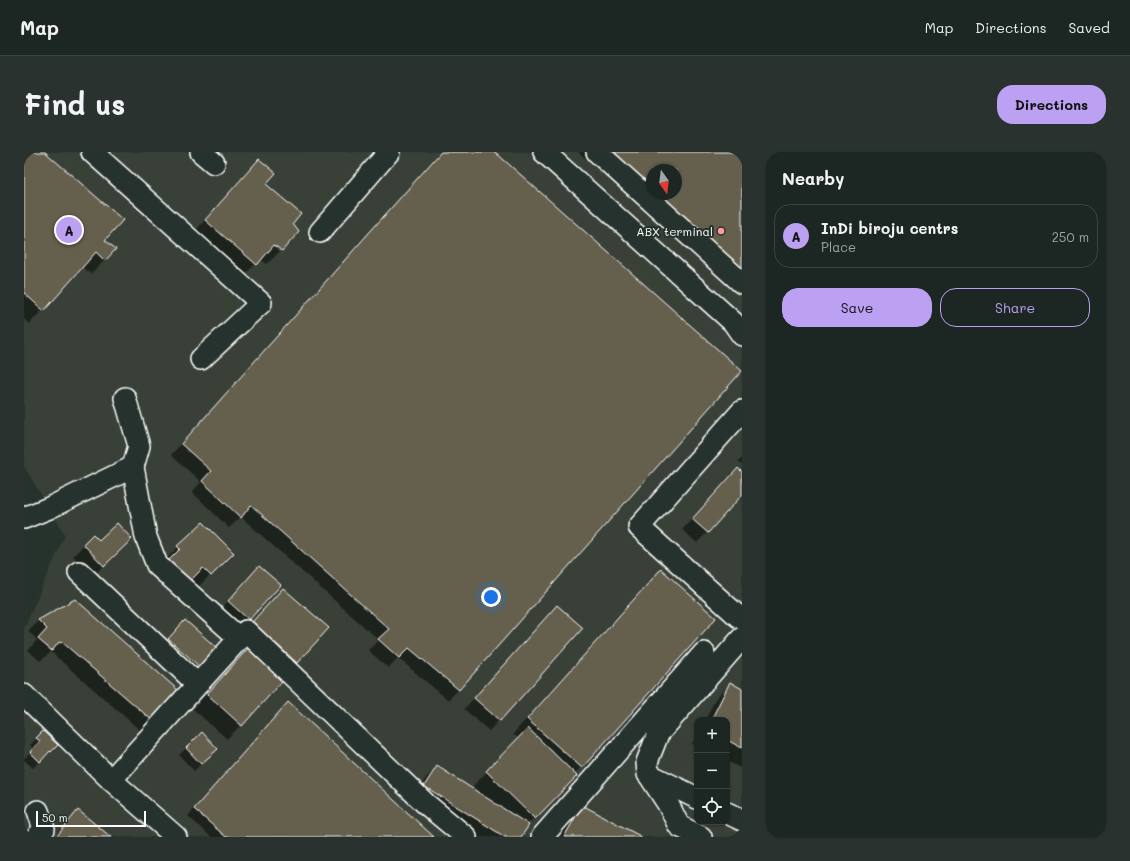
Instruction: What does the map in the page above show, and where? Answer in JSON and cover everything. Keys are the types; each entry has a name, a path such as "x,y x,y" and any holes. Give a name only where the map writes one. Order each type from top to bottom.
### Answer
{"street":[{"path":"92,152 262,303 201,359"},
{"path":"320,232 389,152"},
{"path":"544,152 733,322 742,335"},
{"path":"597,152 742,283"},
{"path":"125,398 139,446 133,467 146,537 157,565 239,638"},
{"path":"739,617 639,527 742,411"},
{"path":"24,518 49,508 133,467"},
{"path":"79,572 197,684"},
{"path":"110,780 246,631 426,804 466,837"},
{"path":"700,837 679,826 668,804 648,774 647,762 658,734 742,638"},
{"path":"542,837 704,653"},
{"path":"24,695 110,780 176,837"},
{"path":"648,774 694,797"},
{"path":"37,837 44,830 38,811"},
{"path":"730,814 742,820"}],"shaded area":[{"path":"24,152 742,152 742,837 24,837 24,628 65,535 24,466"}],"building":[{"path":"24,152 45,152 123,220 105,240 116,249 105,261 96,252 44,311 24,293"},
{"path":"441,152 495,152 742,371 459,690 409,648 399,658 378,639 389,629 251,505 241,518 202,481 211,471 181,444"},
{"name":"ABX terminal","path":"608,152 742,152 742,268 663,200 682,200 682,164 646,164 646,185"},
{"path":"259,159 276,173 266,184 301,214 293,224 299,232 282,251 274,245 257,265 205,220"},
{"path":"738,468 742,472 742,495 708,533 692,519"},
{"path":"203,522 234,553 211,576 203,568 189,582 168,561 180,549 177,546"},
{"path":"117,523 132,539 104,566 83,544 93,534 99,540"},
{"path":"259,566 281,585 249,620 228,601"},
{"path":"661,569 716,618 582,768 527,719"},
{"path":"283,588 329,628 297,663 252,622"},
{"path":"75,599 179,691 154,722 62,642 59,642 52,651 38,639 47,629 38,620"},
{"path":"557,605 583,628 500,721 474,698"},
{"path":"185,620 218,649 201,668 168,639"},
{"path":"250,646 285,678 242,726 207,694"},
{"path":"730,682 742,689 742,748 730,742 730,717 712,717"},
{"path":"288,702 434,837 226,837 194,809"},
{"path":"528,728 577,776 535,819 486,771"},
{"path":"43,731 58,745 40,762 30,752 40,741 36,738"},
{"path":"202,732 218,749 201,764 186,748"},
{"path":"437,766 529,825 521,837 505,837 424,786"},
{"path":"582,805 642,837 564,837"},
{"path":"78,810 111,837 56,837"}],"place":[{"name":"InDi biroju centrs","path":"69,230"},
{"name":"ABX terminal","path":"721,231"}]}
